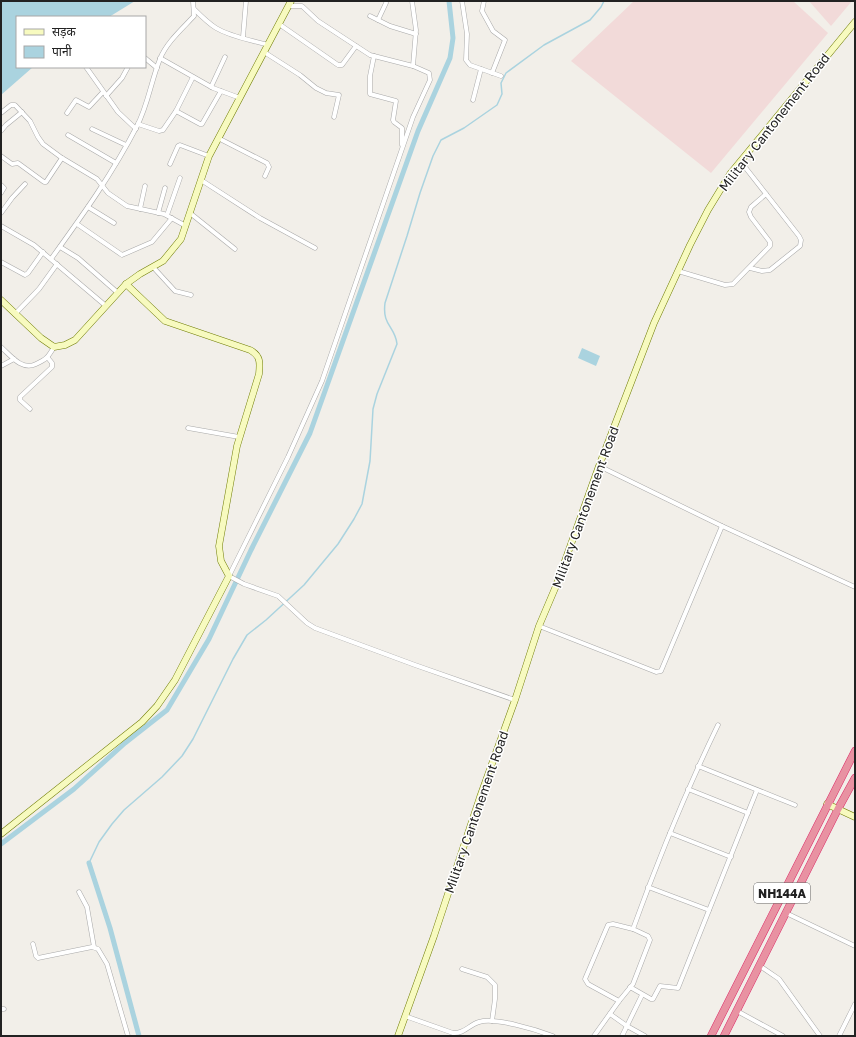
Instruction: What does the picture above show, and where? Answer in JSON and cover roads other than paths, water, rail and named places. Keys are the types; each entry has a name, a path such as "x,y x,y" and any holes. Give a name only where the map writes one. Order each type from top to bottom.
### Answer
{"highway":[{"name":"NH144A","path":"711,1036 855,751"},
{"name":"NH144A","path":"724,1036 855,778"}],"main road":[{"path":"1,300 41,338 54,347 65,346 75,340 126,284 164,261 181,239 209,156 290,3"},
{"name":"Military Cantonement Road","path":"398,1036 434,936 539,626 556,586 599,466 654,323 690,245 708,210 730,174 855,22"},
{"path":"1,834 122,739 151,714 183,667 231,577 222,561 219,546 239,437 259,374 260,363 256,353 165,321 126,284"},
{"path":"828,804 855,817"}],"street":[{"path":"51,260 103,186 136,129 150,93 160,58 173,40 194,16 193,1"},
{"path":"243,37 246,1"},
{"path":"412,1 416,34 413,66"},
{"path":"462,1 467,34 466,60 470,65 501,76"},
{"path":"484,1 482,10 492,31 505,41 492,72"},
{"path":"290,3 302,6 318,21 374,56 413,66 429,73 430,80 413,118 322,380 288,457 231,577 283,600 307,623 315,628 515,700"},
{"path":"378,20 386,3"},
{"path":"194,9 208,23 218,29 229,34 268,45"},
{"path":"370,16 416,34"},
{"path":"279,24 338,65 342,65 356,46"},
{"path":"264,52 300,75 316,88 339,95 334,117"},
{"path":"374,56 370,76 370,94 396,100 393,120 402,128 402,150"},
{"path":"211,87 224,57"},
{"path":"160,58 211,87 240,98"},
{"path":"146,59 157,68"},
{"path":"87,68 118,112 136,129"},
{"path":"67,113 76,100 90,107 122,78 127,68"},
{"path":"473,100 481,69"},
{"path":"138,124 161,131 164,129 176,111 193,77"},
{"path":"176,111 202,124 221,91"},
{"path":"1,113 13,104 16,105 30,121 43,144 62,158 97,179 108,193 126,206 167,215 186,226"},
{"path":"1,131 22,112"},
{"path":"92,129 126,145"},
{"path":"68,135 116,163"},
{"path":"218,138 267,163 269,166 265,176"},
{"path":"170,164 179,146 209,156"},
{"path":"1,156 12,164 18,163 44,182 46,182 62,158"},
{"path":"740,162 801,240 801,244 770,270 762,271 750,268"},
{"path":"167,215 180,178"},
{"path":"201,180 260,218 315,248"},
{"path":"1,213 25,184"},
{"path":"1,185 4,188 1,193"},
{"path":"140,209 145,186"},
{"path":"158,213 165,188"},
{"path":"678,271 728,285 733,284 769,248 770,242 749,215 750,209 766,194"},
{"path":"88,207 114,223"},
{"path":"190,213 235,248"},
{"path":"77,224 122,255 152,242 172,218"},
{"path":"1,226 34,245 106,306"},
{"path":"60,246 78,258 118,293"},
{"path":"1,262 25,274 28,273 43,252"},
{"path":"15,314 38,289 57,264"},
{"path":"153,267 174,291 191,295"},
{"path":"1,347 22,365 29,367 48,358 54,347"},
{"path":"30,409 20,400 20,397 52,367 52,363 48,358"},
{"path":"1,366 14,359"},
{"path":"188,428 239,437"},
{"path":"599,466 722,526 855,587"},
{"path":"539,626 651,670 661,671 722,526"},
{"path":"633,929 648,887 688,789 718,725"},
{"path":"698,766 795,805"},
{"path":"688,789 748,813"},
{"path":"630,988 651,1000 660,986 674,989 678,988 757,790"},
{"path":"670,833 731,857"},
{"path":"648,887 709,910"},
{"path":"79,892 87,907 94,947 100,952 107,964 128,1036"},
{"path":"786,913 855,946"},
{"path":"594,1036 619,1000 634,982 650,940 648,936 633,929 613,924 608,925 585,979 588,984 619,1000"},
{"path":"33,944 36,956 38,958 94,947"},
{"path":"760,966 779,979 820,1036"},
{"path":"462,969 488,978 495,985 492,1021"},
{"path":"622,1036 642,995"},
{"path":"839,1036 855,1004"},
{"path":"737,1011 783,1036"},
{"path":"610,1014 645,1036"},
{"path":"405,1016 453,1033 463,1032 480,1022 492,1021 511,1024 553,1036"},
{"path":"463,1032 466,1036"}],"water":[{"path":"1,1 135,1 111,16 16,16 16,68 32,68 1,95"},
{"path":"582,348 600,356 596,366 578,358"}],"waterway":[{"path":"1,844 74,789 125,743 167,710 209,639 251,550 310,433 418,131 450,58 453,38 449,1"},
{"path":"89,863 99,842 124,810 162,777 182,756 193,739 233,659 247,635 266,620 304,585 338,544 362,504 370,461 373,409 377,394 397,344 394,333 385,317 385,303 420,193 433,156 441,140 464,128 497,105 502,94 501,83 506,73 544,45 590,20 604,1"},
{"path":"89,863 110,928 139,1036"}]}
